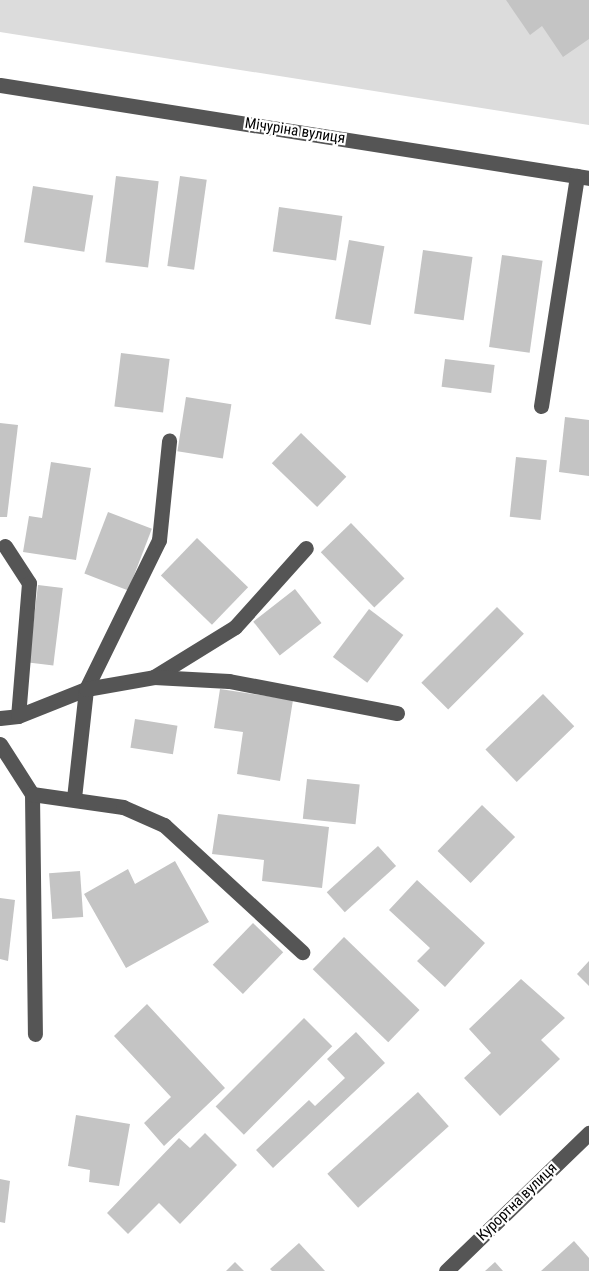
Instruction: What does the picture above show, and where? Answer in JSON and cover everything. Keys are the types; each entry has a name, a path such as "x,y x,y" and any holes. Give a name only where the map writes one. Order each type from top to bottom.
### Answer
{"street":[{"name":"Мічуріна вулиця","path":"0,85 583,177"},
{"path":"541,406 583,177"},
{"path":"74,798 86,689 159,540 169,441"},
{"path":"5,546 29,583 18,716"},
{"path":"154,677 234,627 306,548"},
{"path":"0,717 18,716 86,689 154,677 229,681 397,713"},
{"path":"0,744 32,794 35,1034"},
{"path":"32,794 74,798 123,807 164,825 302,952"},
{"name":"Курортна вулиця","path":"446,1271 589,1133"}],"shaded area":[{"path":"0,0 589,0 589,125 0,32"}],"building":[{"path":"506,0 589,0 589,39 563,57 542,26 530,35"},
{"path":"116,176 159,181 148,268 105,262"},
{"path":"180,176 207,180 194,270 167,266"},
{"path":"33,186 93,196 84,252 24,242"},
{"path":"279,207 342,216 336,260 273,252"},
{"path":"349,240 384,246 371,325 335,319"},
{"path":"423,250 473,257 464,320 414,313"},
{"path":"502,255 543,261 530,353 489,347"},
{"path":"121,353 170,359 163,413 114,407"},
{"path":"445,359 495,365 491,393 442,387"},
{"path":"186,397 231,404 223,459 177,451"},
{"path":"565,417 589,420 589,476 559,472"},
{"path":"0,423 18,425 7,517 0,517"},
{"path":"301,433 346,477 317,507 272,463"},
{"path":"516,457 547,460 541,520 510,517"},
{"path":"51,462 91,468 76,560 23,552 29,516 42,518"},
{"path":"108,512 152,529 128,590 84,574"},
{"path":"351,523 404,578 374,608 321,552"},
{"path":"197,538 248,587 212,625 161,575"},
{"path":"38,585 63,588 53,665 28,662"},
{"path":"295,589 321,623 280,656 253,622"},
{"path":"497,607 524,634 448,710 421,683"},
{"path":"369,609 403,635 367,683 333,657"},
{"path":"220,689 293,700 280,781 237,774 243,732 214,728"},
{"path":"543,694 574,726 517,782 485,750"},
{"path":"135,719 177,726 173,754 130,748"},
{"path":"307,779 360,785 356,824 303,819"},
{"path":"482,805 515,837 471,883 438,851"},
{"path":"218,814 329,827 322,888 262,881 264,860 212,854"},
{"path":"378,846 396,866 345,912 327,892"},
{"path":"175,861 209,922 126,968 84,894 128,869 135,884"},
{"path":"80,871 83,917 52,919 49,873"},
{"path":"417,880 485,943 445,987 417,961 430,948 389,910"},
{"path":"0,898 15,900 8,961 0,959"},
{"path":"253,923 283,952 243,994 213,965"},
{"path":"344,937 420,1010 388,1042 313,969"},
{"path":"589,961 589,986 577,974"},
{"path":"521,979 565,1018 541,1040 560,1059 500,1116 464,1078 491,1053 469,1029"},
{"path":"147,1004 225,1088 164,1146 144,1123 171,1097 114,1036"},
{"path":"304,1018 332,1046 244,1135 216,1106"},
{"path":"356,1032 385,1063 273,1168 256,1150 309,1100 315,1106 345,1078 327,1059"},
{"path":"418,1092 449,1126 358,1208 327,1174"},
{"path":"76,1115 130,1124 119,1186 89,1182 90,1170 68,1166"},
{"path":"205,1133 237,1165 180,1224 159,1203 128,1234 107,1213 179,1138 190,1148"},
{"path":"0,1179 10,1181 5,1223 0,1222"},
{"path":"574,1241 589,1258 589,1271 541,1271"},
{"path":"299,1243 325,1271 272,1271 270,1269"},
{"path":"235,1262 244,1271 226,1271"},
{"path":"495,1262 503,1271 485,1271"}]}
